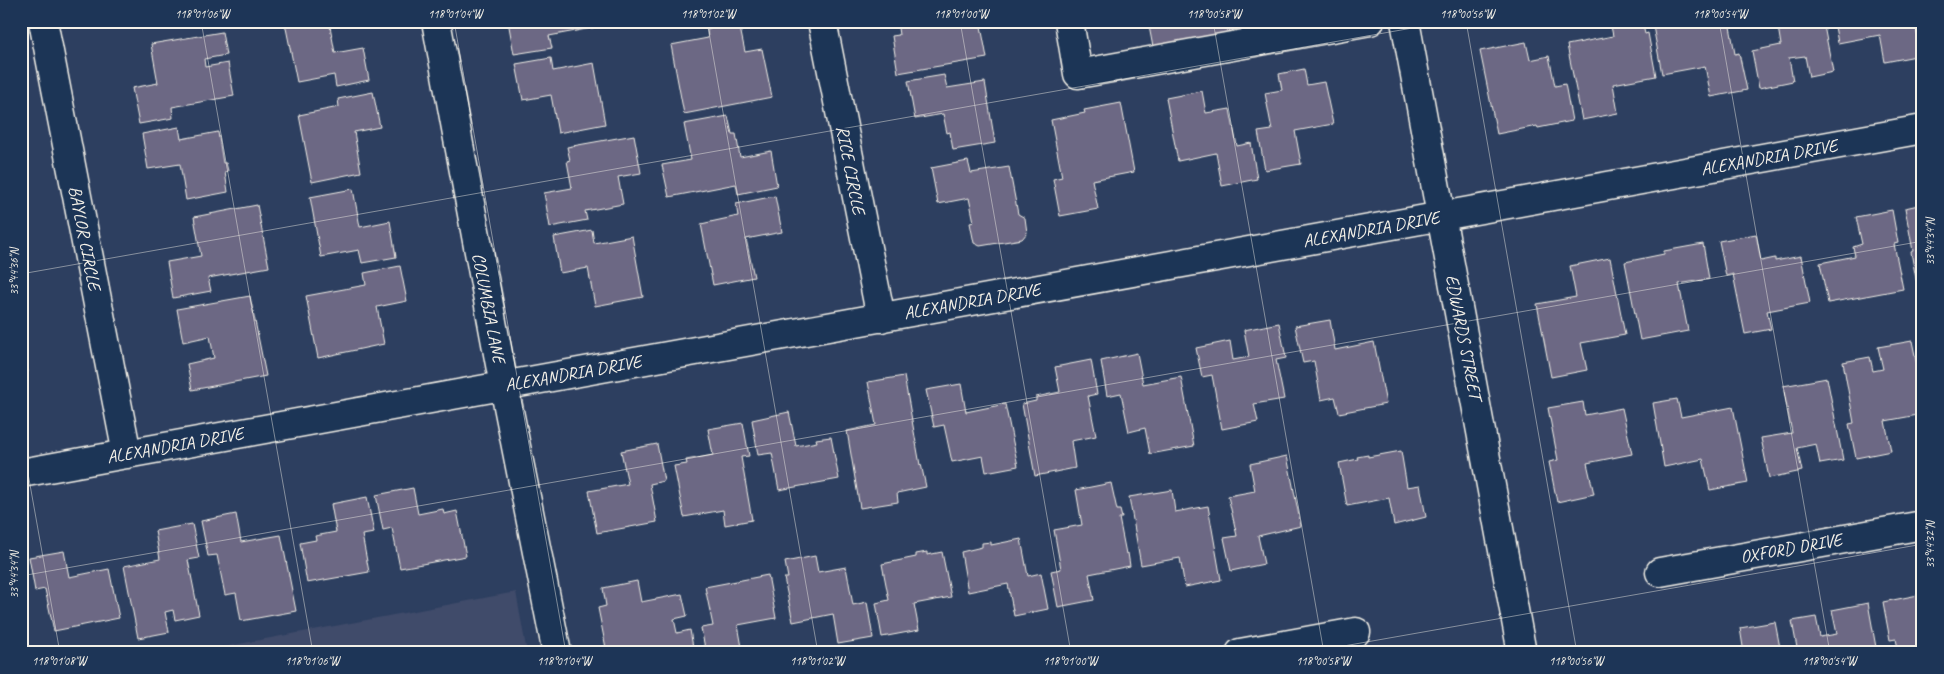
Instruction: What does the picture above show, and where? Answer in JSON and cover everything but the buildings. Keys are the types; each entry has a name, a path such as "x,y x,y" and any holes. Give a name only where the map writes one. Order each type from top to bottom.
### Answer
{"street":[{"name":"BAYLOR CIRCLE","path":"43,21 127,454"},
{"name":"COLUMBIA LANE","path":"436,21 504,386 557,653"},
{"name":"RICE CIRCLE","path":"822,21 880,318"},
{"path":"1069,21 1078,74 1277,29 1370,21"},
{"name":"EDWARDS STREET","path":"1405,21 1522,653"},
{"name":"ALEXANDRIA DRIVE","path":"21,473 1923,129"},
{"name":"OXFORD DRIVE","path":"1660,572 1923,524"},
{"path":"1240,653 1356,632"}],"shaded area":[{"path":"516,592 527,653 191,653"}]}
